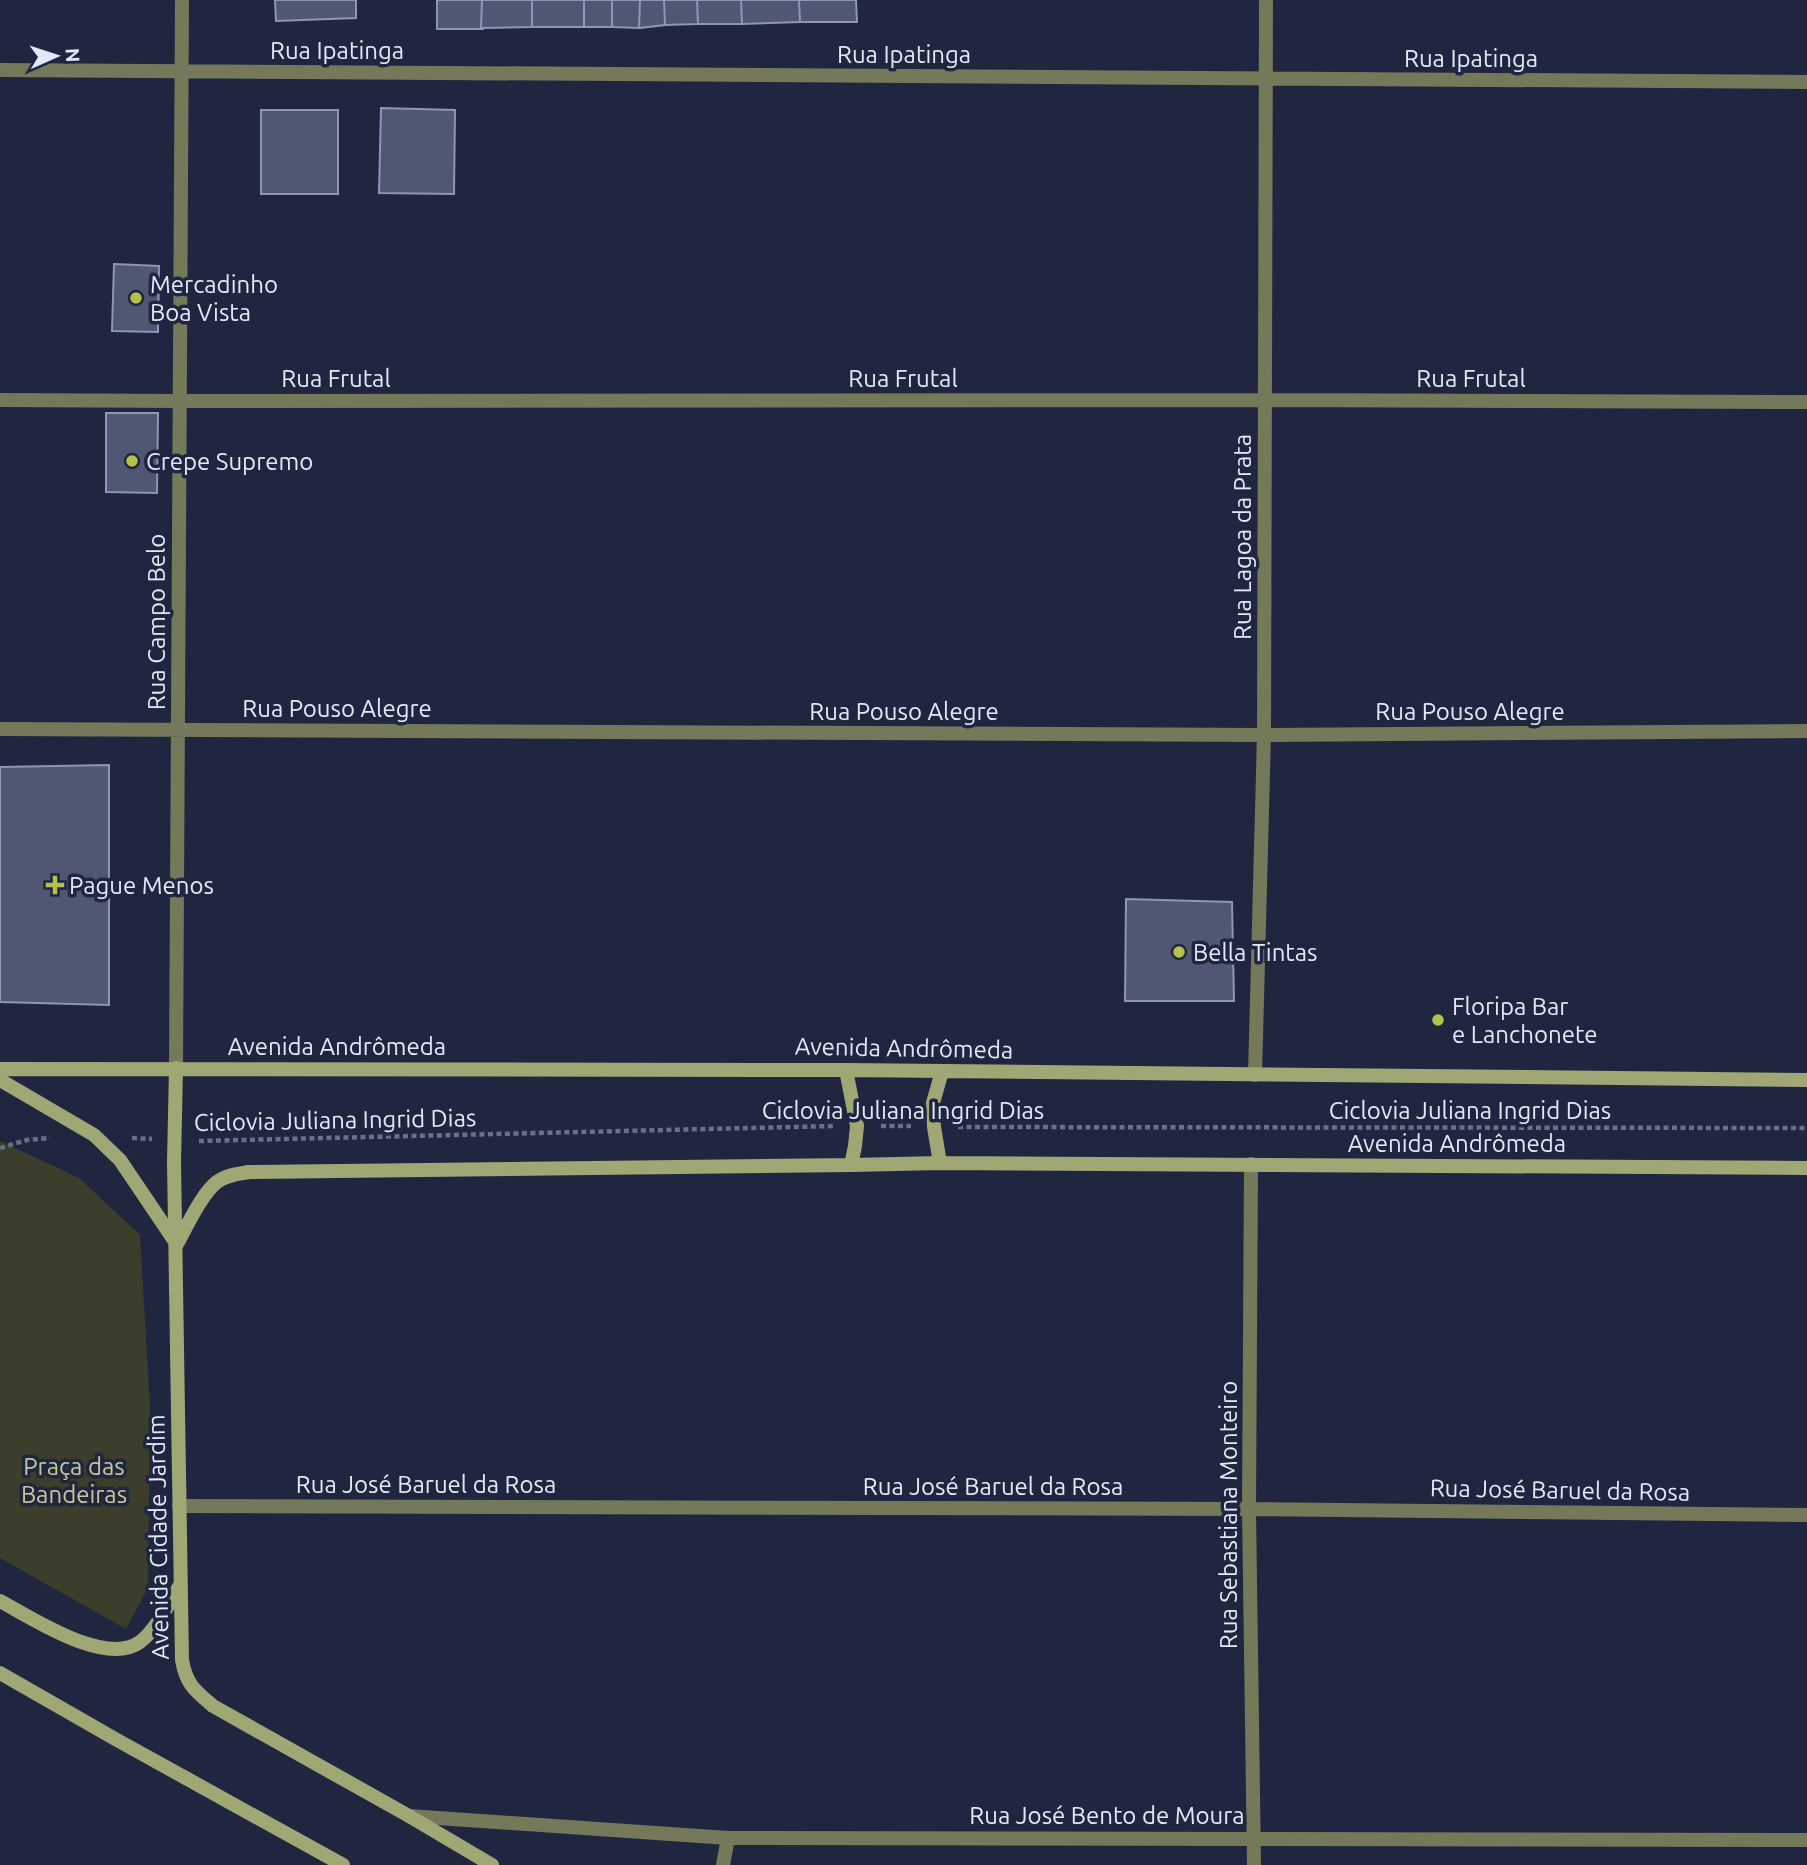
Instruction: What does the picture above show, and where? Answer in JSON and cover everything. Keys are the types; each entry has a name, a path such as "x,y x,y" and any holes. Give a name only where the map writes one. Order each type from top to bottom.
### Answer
{"main road":[{"name":"Rua Campo Belo","path":"176,1068 177,1244"},
{"name":"Avenida Andrômeda","path":"0,1069 846,1070 1807,1080"},
{"path":"846,1070 857,1126 851,1165"},
{"path":"940,1163 933,1103 942,1071"},
{"path":"0,1080 94,1135 120,1160 177,1244"},
{"name":"Avenida Andrômeda","path":"177,1244 200,1203 215,1183 230,1175 249,1172 940,1163 1807,1168"},
{"name":"Avenida Cidade Jardim","path":"177,1244 178,1506 184,1675 194,1690 213,1706 409,1815 492,1865"},
{"path":"0,1601 79,1643 122,1648 139,1643 151,1630 180,1585"},
{"path":"0,1673 343,1865"},
{"path":"464,1848 472,1865"}],"street":[{"name":"Rua Campo Belo","path":"176,1068 182,0"},
{"name":"Rua Lagoa da Prata","path":"1255,1075 1264,735 1266,0"},
{"name":"Rua Ipatinga","path":"0,70 1807,82"},
{"name":"Rua Frutal","path":"0,400 1807,402"},
{"name":"Rua Pouso Alegre","path":"0,729 1264,735 1807,731"},
{"name":"Rua Sebastiana Monteiro","path":"1251,1164 1249,1509 1254,1865"},
{"name":"Rua José Baruel da Rosa","path":"178,1506 1249,1509 1807,1515"},
{"name":"Rua José Bento de Moura","path":"409,1815 728,1838 1807,1840"},
{"path":"723,1865 728,1838"}],"path":[{"name":"Ciclovia Juliana Ingrid Dias","path":"0,1148 27,1140 94,1135 175,1141 857,1126 1807,1128"}],"green space":[{"name":"Praça das Bandeiras","path":"0,1141 79,1178 140,1235 150,1407 148,1588 126,1629 0,1558"}],"building":[{"path":"275,0 356,0 356,18 276,21"},
{"path":"437,0 482,0 481,28 484,29 437,29"},
{"path":"482,0 532,0 532,27 481,28"},
{"path":"532,0 584,0 584,27 532,27"},
{"path":"584,0 612,0 612,27 584,27"},
{"path":"612,0 640,0 639,28 612,27"},
{"path":"640,0 664,0 665,25 639,28"},
{"path":"664,0 697,0 698,24 665,25"},
{"path":"697,0 741,0 742,24 698,24"},
{"path":"741,0 799,0 800,22 742,24"},
{"path":"799,0 856,0 857,22 800,22"},
{"path":"381,108 455,110 454,194 379,193"},
{"path":"261,110 338,110 338,194 261,194"},
{"name":"Mercadinho Boa Vista","path":"114,264 159,266 158,332 112,331"},
{"name":"Crepe Supremo","path":"106,413 158,413 157,493 106,492"},
{"name":"Pague Menos","path":"109,765 109,1005 0,1002 0,767"},
{"name":"Bella Tintas","path":"1126,899 1232,902 1234,1001 1125,1001"}],"place":[{"name":"Mercadinho Boa Vista","path":"136,298"},
{"name":"Crepe Supremo","path":"132,461"},
{"name":"Pague Menos","path":"55,885"},
{"name":"Bella Tintas","path":"1179,952"},
{"name":"Floripa Bar e Lanchonete","path":"1438,1020"}]}
